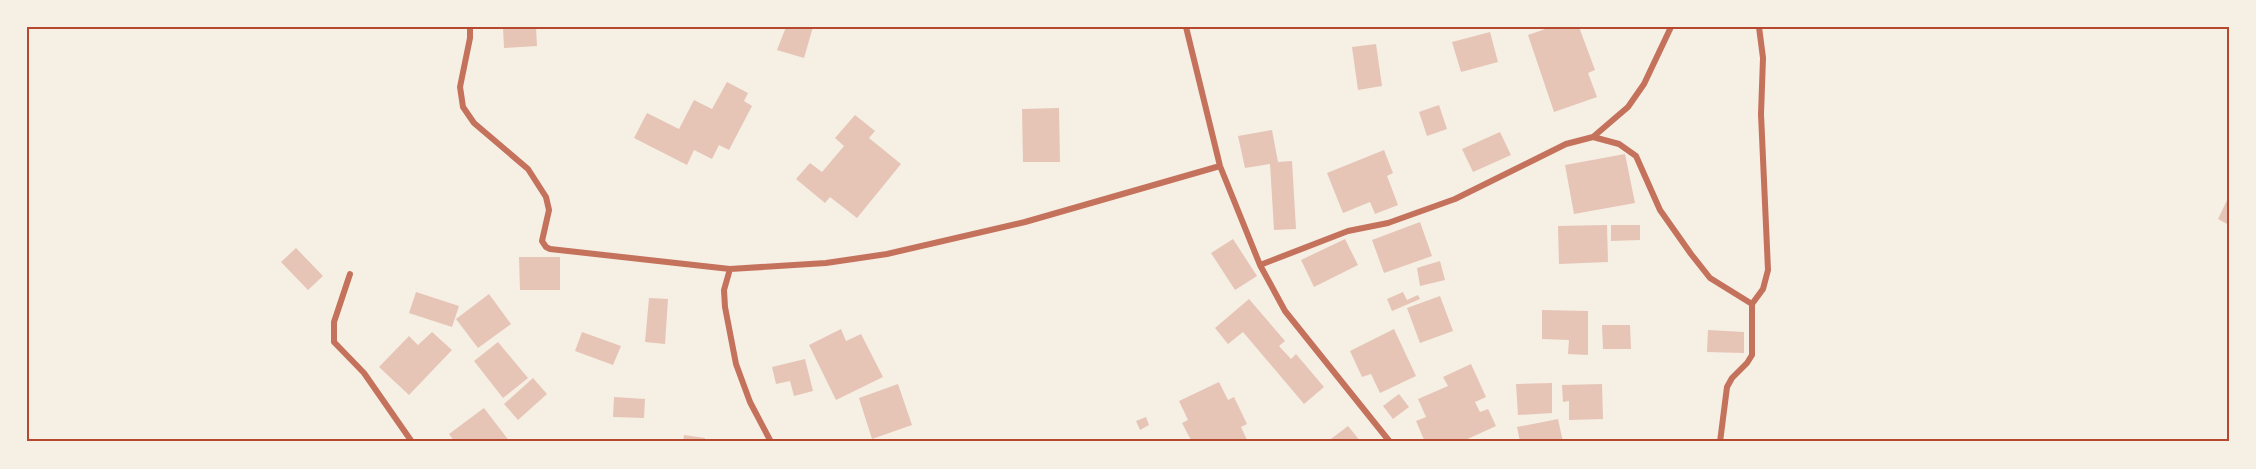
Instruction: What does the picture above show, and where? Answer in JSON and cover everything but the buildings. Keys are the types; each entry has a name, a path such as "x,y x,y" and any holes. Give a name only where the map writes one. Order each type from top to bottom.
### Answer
{"street":[{"path":"470,27 470,38 460,87 463,107 474,123 528,169 546,196 549,210 542,241 550,249 730,269 826,263 887,254 1025,222 1220,166"},
{"path":"1186,27 1220,166 1260,265 1285,311 1390,442"},
{"path":"1260,265 1348,231 1388,223 1455,199 1566,144 1593,137 1628,107 1644,84 1671,27"},
{"path":"1720,442 1727,387 1752,355 1752,304 1763,289 1768,270 1761,114 1763,58 1759,27"},
{"path":"1593,137 1619,144 1636,156 1660,210 1691,254 1710,278 1752,304"},
{"path":"730,269 723,290 724,307 736,364 750,402 771,442"},
{"path":"350,274 334,322 334,342 364,373 411,442"}]}
